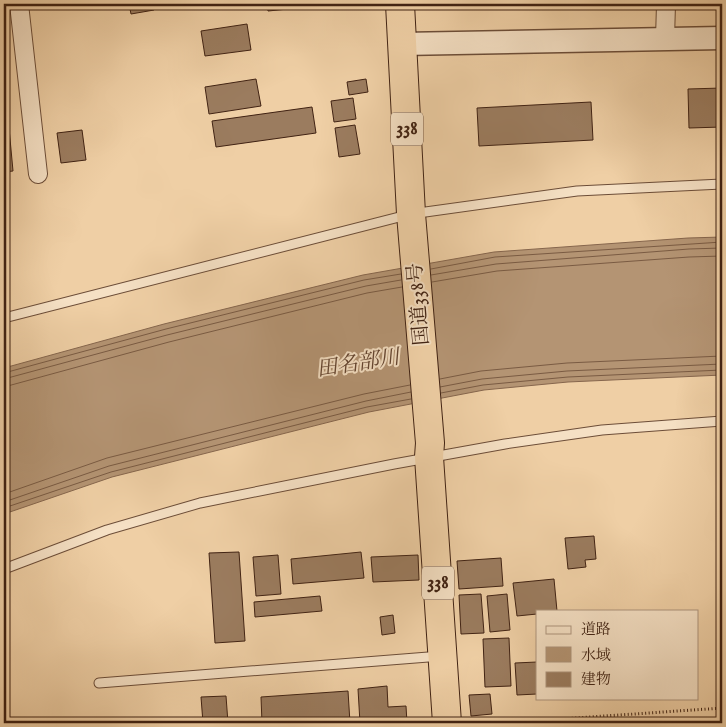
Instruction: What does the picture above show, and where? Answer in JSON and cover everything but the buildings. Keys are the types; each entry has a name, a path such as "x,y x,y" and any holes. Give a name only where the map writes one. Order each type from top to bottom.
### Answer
{"highway":[{"name":"国道338号","path":"400,4 412,222 430,450 447,723"}],"street":[{"path":"19,4 38,174"},
{"path":"665,39 666,4"},
{"path":"402,44 722,38"}],"lane":[{"path":"4,318 412,222 577,192 722,184"},
{"path":"4,568 107,530 200,503 430,450 602,430 722,421"},
{"path":"99,683 443,656"}],"path":[{"path":"502,723 722,708"}],"water":[{"name":"田名部川","path":"722,237 722,375 568,382 484,390 369,412 112,477 4,514 4,368 164,324 363,275 494,252"}]}
